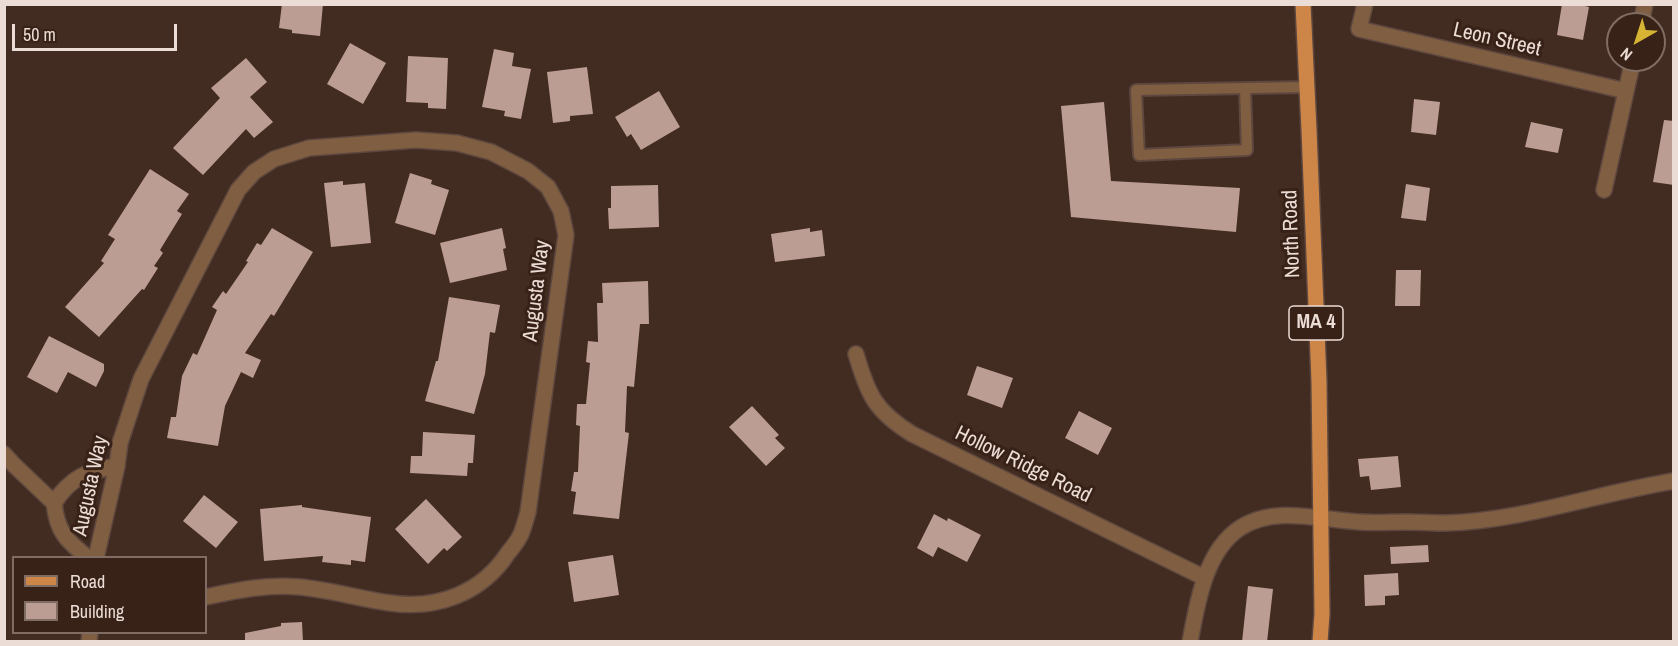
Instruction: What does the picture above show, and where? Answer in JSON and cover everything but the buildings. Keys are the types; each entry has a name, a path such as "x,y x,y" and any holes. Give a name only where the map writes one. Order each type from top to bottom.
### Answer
{"main road":[{"name":"North Road","path":"1303,4 1319,381 1322,614 1320,642"}],"street":[{"name":"Leon Street","path":"1365,4 1359,29 1626,91"},
{"path":"1604,190 1630,72"},
{"name":"Augusta Way","path":"96,556 120,443 141,379 238,190 254,172 274,159 309,148 416,140 457,143 491,152 528,171 548,187 561,211 566,235 528,512 520,536 505,559 491,575 470,590 448,601 420,605 391,604 298,586 268,586 207,597"},
{"name":"Hollow Ridge Road","path":"856,354 870,394 880,409 912,434 1205,578"},
{"path":"4,454 54,503 56,520 63,535 86,556"},
{"path":"54,503 75,479 94,470 117,466"},
{"path":"1190,642 1199,594 1212,561 1223,544 1238,529 1253,521 1272,516 1360,522 1446,523 1490,519 1674,482"}],"lane":[{"path":"1245,88 1247,150 1139,155 1136,90 1245,88 1307,87"}]}
